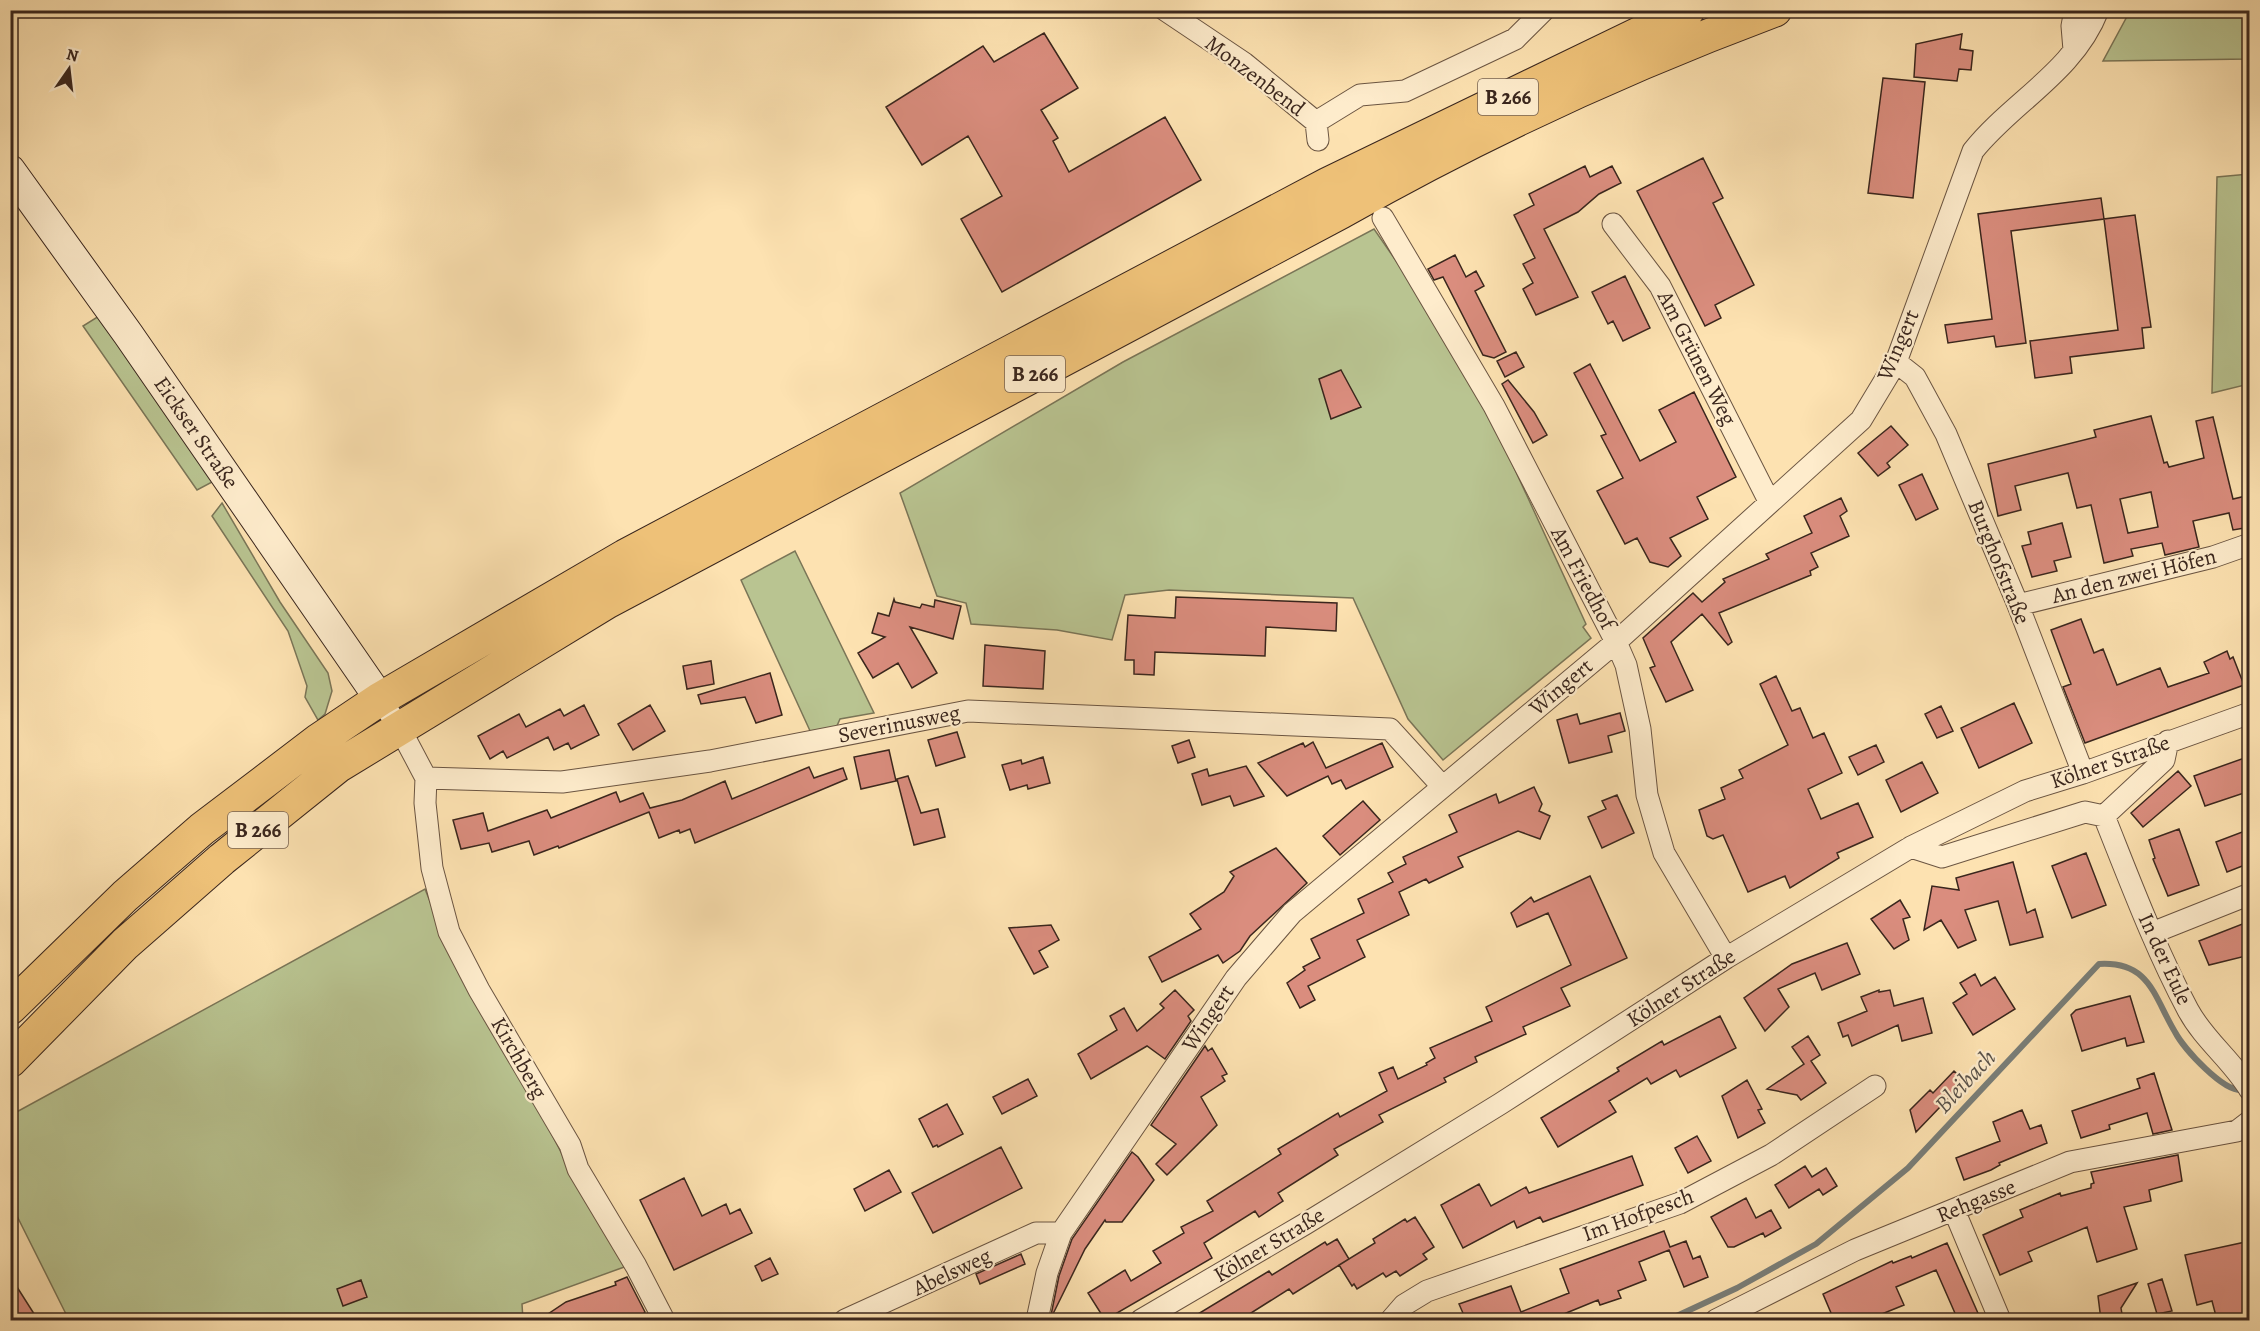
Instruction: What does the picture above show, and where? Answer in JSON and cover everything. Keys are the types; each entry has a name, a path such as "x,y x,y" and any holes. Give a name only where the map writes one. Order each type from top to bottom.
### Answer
{"main road":[{"name":"B 266","path":"10,1008 117,903 202,830 319,740 380,699 624,556 1328,184 1688,10"},
{"name":"B 266","path":"10,1061 125,944 222,859 338,766 607,602 1320,223 1438,157 1683,44 1775,10"}],"street":[{"name":"Monzenbend","path":"1165,10 1244,63 1317,131 1360,94 1406,91 1515,39 1544,10"},
{"path":"2073,50 2074,10"},
{"name":"Wingert","path":"1036,1320 1061,1233 1236,978 1292,913 1616,642 1861,420 1896,362 1973,151 1990,129 2049,80 2090,30 2098,10"},
{"name":"Eickser Straße","path":"10,170 142,354 380,699"},
{"name":"Am Friedhof","path":"1383,218 1494,405 1616,642 1626,665 1640,729 1647,795 1664,853 1726,958"},
{"name":"Am Grünen Weg","path":"1613,224 1660,286 1769,501"},
{"name":"Burghofstraße","path":"1896,362 1915,377 1946,434 2018,605 2083,773"},
{"name":"An den zwei Höfen","path":"2018,605 2213,557 2250,544"},
{"path":"380,699 399,727 426,778"},
{"name":"Severinusweg","path":"426,778 561,782 710,761 968,711 1390,729 1442,786"},
{"name":"Kölner Straße","path":"1141,1320 1305,1224 1480,1116 1726,958 1911,847 1998,802 2250,713"},
{"path":"1911,847 1942,857 2085,812 2104,816 2164,760 2168,741"},
{"name":"Kirchberg","path":"426,778 425,803 432,868 449,932 479,990 570,1145 578,1169 636,1266 664,1320"},
{"name":"In der Eule","path":"2104,816 2152,933 2200,1030 2246,1083"},
{"path":"2152,933 2250,894"},
{"name":"Im Hofpesch","path":"1391,1320 1404,1305 1427,1291 1680,1203 1771,1155 1875,1086"},
{"name":"Rehgasse","path":"1716,1320 1855,1250 2070,1162 2237,1131 2250,1121"},
{"path":"1954,1210 2000,1320"},
{"name":"Abelsweg","path":"845,1320 1036,1233 1061,1233"}],"green space":[{"path":"2130,11 2249,11 2249,59 2103,61"},
{"path":"2249,174 2249,384 2212,393 2217,177"},
{"path":"1374,229 1464,359 1586,624 1583,627 1591,638 1443,760 1408,719 1353,598 1169,590 1125,595 1112,640 1057,630 971,624 966,603 937,596 900,493 1123,362"},
{"path":"99,316 214,481 197,490 83,326"},
{"path":"222,503 280,602 328,673 332,691 325,714 318,720 305,697 307,686 288,631 212,516"},
{"path":"795,551 874,713 840,719 836,728 811,733 741,580"},
{"path":"425,889 451,954 512,1056 568,1166 627,1266 522,1304 523,1320 69,1320 11,1204 11,1115"}],"building":[{"path":"1044,33 1078,88 1041,110 1058,138 1053,141 1069,172 1165,117 1201,180 1002,292 961,219 1002,196 968,136 922,165 886,107 983,46 994,62"},
{"path":"1962,34 1960,49 1973,51 1971,70 1959,69 1957,81 1914,77 1916,44"},
{"path":"1883,78 1925,82 1913,198 1868,193"},
{"path":"1703,158 1723,198 1713,203 1754,285 1715,305 1721,318 1705,326 1637,191"},
{"path":"1585,166 1590,177 1612,166 1621,183 1599,194 1578,212 1544,229 1578,297 1536,315 1523,289 1533,283 1523,264 1535,258 1514,215 1534,205 1529,194"},
{"path":"2101,198 2104,219 2011,231 2026,343 1996,347 1994,336 1948,343 1945,325 1992,319 1978,214"},
{"path":"2135,215 2151,327 2142,328 2144,348 2070,357 2072,373 2035,378 2030,341 2118,330 2104,219"},
{"path":"1455,255 1466,277 1476,271 1484,286 1475,291 1506,352 1494,358 1483,355 1443,277 1434,280 1428,269"},
{"path":"1625,276 1650,328 1623,341 1613,321 1608,324 1592,292"},
{"path":"1516,352 1524,367 1505,377 1497,361"},
{"path":"1590,364 1640,461 1676,442 1659,410 1694,392 1736,477 1697,497 1708,519 1670,538 1681,556 1668,567 1650,562 1637,538 1625,544 1597,491 1623,478 1601,436 1606,434 1574,373"},
{"path":"1341,370 1361,407 1331,419 1319,379"},
{"path":"1508,380 1534,412 1547,435 1533,443 1502,384"},
{"path":"2151,416 2164,463 2167,462 2169,467 2204,458 2196,421 2213,417 2233,499 2250,495 2250,527 2233,530 2229,513 2193,521 2199,547 2165,555 2162,543 2131,549 2133,556 2104,563 2091,505 2077,508 2068,473 2015,486 2021,510 1998,516 1988,464 2096,437 2094,430","holes":["2151,492 2158,527 2128,533 2120,499"]},
{"path":"1891,426 1908,445 1887,463 1890,467 1878,476 1858,453"},
{"path":"1922,474 1938,509 1916,520 1899,485"},
{"path":"1841,498 1847,511 1840,516 1849,536 1811,553 1818,567 1810,571 1811,575 1719,613 1732,642 1728,645 1702,614 1671,642 1693,690 1666,702 1650,668 1655,666 1643,638 1693,593 1702,602 1725,582 1723,579 1769,559 1766,554 1812,533 1804,516"},
{"path":"2062,523 2071,557 2054,561 2057,571 2032,577 2022,546 2031,544 2028,532"},
{"path":"1176,597 1337,603 1336,631 1266,627 1265,656 1155,652 1154,675 1134,674 1134,660 1125,660 1128,615 1175,618"},
{"path":"894,599 895,602 920,608 922,604 934,607 935,600 961,606 953,639 910,627 937,673 912,688 898,663 873,678 858,653 885,637 872,633 878,613 889,616"},
{"path":"2081,619 2094,653 2103,649 2117,685 2160,668 2168,687 2209,673 2204,662 2227,651 2230,659 2233,657 2244,685 2085,743 2063,687 2071,684 2051,630"},
{"path":"985,645 1045,651 1043,689 983,686"},
{"path":"711,661 714,684 687,689 683,666"},
{"path":"770,673 782,715 756,723 745,697 701,704 698,695"},
{"path":"1776,676 1792,711 1800,708 1813,738 1824,733 1842,773 1808,789 1821,819 1858,803 1873,837 1837,853 1839,858 1790,888 1785,876 1748,892 1723,835 1713,839 1707,836 1699,810 1725,799 1721,788 1743,778 1739,770 1788,745 1760,684"},
{"path":"2014,703 2032,743 1979,768 1961,728"},
{"path":"584,705 599,735 571,749 568,743 554,750 548,737 507,758 503,751 490,759 478,736 519,714 526,727 560,709 564,716"},
{"path":"650,705 665,731 633,750 618,724"},
{"path":"1941,706 1953,731 1937,738 1925,714"},
{"path":"1620,713 1625,731 1608,736 1612,752 1569,763 1557,720 1577,714 1580,724"},
{"path":"957,732 965,757 936,766 928,740"},
{"path":"1189,740 1195,757 1178,763 1172,746"},
{"path":"1313,742 1326,768 1382,743 1393,767 1346,789 1341,780 1332,784 1328,776 1287,796 1258,763 1303,743 1305,747"},
{"path":"1876,745 1884,762 1858,775 1849,757"},
{"path":"889,750 896,781 861,789 854,757"},
{"path":"2250,756 2250,791 2205,806 2194,776"},
{"path":"1043,757 1050,783 1028,789 1027,785 1010,790 1002,765 1021,760 1022,764"},
{"path":"1922,762 1938,793 1901,812 1886,780"},
{"path":"1246,766 1264,796 1234,806 1230,796 1202,805 1192,774 1207,769 1209,776"},
{"path":"809,767 814,778 843,768 847,779 695,843 690,829 680,833 679,830 659,838 649,812 559,848 558,846 534,855 529,841 492,852 489,843 461,849 453,820 483,813 488,831 547,810 551,818 616,792 620,802 643,793 650,808 682,800 725,781 732,799"},
{"path":"2178,771 2191,786 2143,827 2131,813"},
{"path":"908,776 921,813 938,809 945,837 914,845 897,779"},
{"path":"1534,787 1542,804 1539,811 1550,816 1540,839 1518,831 1458,857 1463,867 1429,883 1426,879 1399,892 1409,915 1357,940 1365,957 1308,986 1315,1000 1300,1008 1287,983 1305,970 1303,967 1320,958 1311,939 1364,913 1358,899 1393,882 1388,873 1406,864 1403,857 1457,832 1449,815 1496,794 1499,803"},
{"path":"1617,795 1634,833 1602,848 1588,817 1606,809 1602,801"},
{"path":"1363,801 1380,820 1340,855 1323,836"},
{"path":"2179,829 2199,885 2168,896 2153,859 2155,858 2149,840"},
{"path":"2250,829 2250,863 2227,872 2216,842"},
{"path":"1276,848 1307,883 1250,936 1240,951 1223,963 1218,955 1162,982 1149,957 1201,929 1190,914 1224,892 1234,876 1230,872"},
{"path":"2086,853 2106,905 2072,918 2052,866"},
{"path":"2013,862 2027,913 2035,909 2043,937 2010,945 1998,901 1965,910 1976,940 1958,948 1941,920 1924,930 1932,886 1959,890 1956,878"},
{"path":"1590,876 1627,958 1561,988 1570,1006 1523,1027 1526,1034 1475,1057 1477,1062 1444,1078 1446,1082 1379,1115 1383,1122 1334,1149 1338,1155 1278,1193 1283,1201 1259,1217 1255,1211 1204,1243 1212,1258 1105,1320 1088,1293 1125,1270 1131,1281 1161,1263 1153,1251 1184,1233 1181,1227 1213,1211 1207,1201 1281,1154 1278,1149 1338,1113 1340,1117 1387,1091 1379,1073 1393,1067 1398,1079 1427,1065 1426,1063 1435,1058 1430,1048 1492,1021 1486,1007 1571,965 1548,913 1517,927 1511,913 1531,897 1534,902"},
{"path":"1900,900 1910,917 1903,919 1909,940 1894,949 1871,919"},
{"path":"2250,921 2250,955 2209,965 2199,941"},
{"path":"1051,925 1059,940 1039,951 1048,967 1034,974 1009,928"},
{"path":"1847,943 1860,974 1822,990 1815,973 1778,989 1789,1007 1765,1031 1744,998 1792,964"},
{"path":"1975,974 1981,986 1995,977 2015,1009 1973,1035 1953,1003 1967,994 1960,983"},
{"path":"1175,990 1194,1010 1188,1016 1191,1021 1165,1059 1147,1046 1091,1079 1078,1054 1117,1030 1110,1016 1124,1008 1137,1031 1164,1008 1160,1004"},
{"path":"1879,990 1879,992 1890,990 1894,1006 1923,998 1932,1033 1902,1041 1898,1025 1852,1046 1848,1035 1843,1037 1838,1023 1867,1011 1861,997"},
{"path":"2130,996 2144,1042 2127,1046 2125,1038 2082,1051 2071,1015 2076,1010"},
{"path":"1720,1016 1736,1048 1680,1077 1676,1070 1651,1084 1647,1078 1609,1101 1616,1112 1558,1147 1541,1118 1619,1071 1617,1068 1662,1041 1664,1045"},
{"path":"1808,1036 1820,1055 1811,1061 1826,1083 1801,1100 1797,1095 1767,1089 1804,1064 1792,1047"},
{"path":"1205,1046 1208,1051 1212,1048 1227,1074 1222,1076 1225,1081 1201,1097 1217,1125 1167,1175 1156,1164 1176,1144 1151,1125"},
{"path":"1954,1071 1965,1081 1916,1132 1910,1110 1930,1090 1933,1093"},
{"path":"2154,1073 2172,1130 2153,1134 2147,1113 2109,1125 2110,1129 2081,1138 2072,1111 2140,1088 2137,1079"},
{"path":"1028,1079 1037,1096 1002,1114 993,1097"},
{"path":"1747,1080 1762,1109 1758,1110 1765,1123 1738,1138 1722,1096"},
{"path":"947,1104 963,1134 938,1147 937,1145 933,1147 919,1119"},
{"path":"2022,1110 2030,1129 2041,1125 2047,1143 1999,1163 2000,1165 1991,1170 1964,1180 1956,1158 2000,1141 1993,1122"},
{"path":"1697,1136 1711,1161 1688,1173 1675,1148"},
{"path":"1001,1147 1022,1188 933,1233 912,1193"},
{"path":"1132,1152 1154,1180 1122,1222 1106,1222 1105,1220 1085,1249 1050,1320 1059,1276 1072,1239"},
{"path":"2178,1155 2182,1181 2149,1190 2151,1201 2124,1207 2137,1249 2097,1262 2087,1227 2028,1252 2032,1261 2000,1275 1983,1235 2023,1217 2020,1210 2060,1193 2061,1196 2091,1188 2091,1184 2094,1183 2091,1172"},
{"path":"1632,1156 1643,1185 1543,1222 1540,1217 1517,1228 1514,1221 1463,1248 1441,1205 1479,1184 1491,1206 1526,1187 1529,1193"},
{"path":"1805,1166 1812,1177 1826,1168 1837,1186 1823,1195 1819,1189 1789,1208 1775,1185"},
{"path":"889,1170 901,1192 865,1211 854,1189"},
{"path":"684,1178 702,1216 726,1204 730,1214 740,1209 752,1233 674,1270 640,1200"},
{"path":"1746,1198 1756,1218 1771,1210 1781,1228 1765,1237 1763,1233 1734,1247 1728,1247 1711,1217"},
{"path":"1415,1217 1434,1247 1423,1254 1427,1259 1400,1276 1396,1271 1386,1277 1383,1273 1357,1289 1354,1284 1352,1286 1339,1265 1375,1243 1373,1239 1405,1219 1407,1222"},
{"path":"1664,1231 1670,1247 1686,1241 1693,1259 1700,1256 1708,1277 1684,1287 1669,1250 1639,1262 1646,1280 1618,1291 1621,1298 1600,1305 1598,1300 1559,1316 1561,1320 1466,1320 1459,1304 1511,1286 1521,1312 1569,1293 1560,1269"},
{"path":"1337,1239 1349,1259 1293,1294 1289,1289 1240,1320 1188,1320 1269,1271 1272,1275 1325,1242 1327,1245"},
{"path":"2250,1241 2250,1320 2217,1320 2212,1301 2197,1305 2185,1255"},
{"path":"1947,1243 1981,1320 1958,1320 1936,1270 1896,1287 1904,1305 1867,1320 1834,1320 1823,1294 1892,1261 1893,1263 1911,1256 1912,1258"},
{"path":"1021,1254 1025,1264 980,1284 976,1274"},
{"path":"770,1258 778,1274 762,1281 755,1266"},
{"path":"10,1276 38,1320 10,1320"},
{"path":"627,1277 645,1312 637,1320 539,1320 566,1302 616,1285 615,1282"},
{"path":"2162,1279 2172,1311 2157,1314 2148,1284"},
{"path":"361,1280 367,1297 343,1306 337,1289"},
{"path":"2137,1283 2121,1308 2123,1320 2101,1320 2098,1296"}],"waterway":[{"name":"Bleibach","path":"1668,1320 1737,1288 1816,1244 1908,1168 2099,964 2129,968 2140,975 2155,994 2180,1039 2195,1059 2226,1085 2243,1090"}]}
